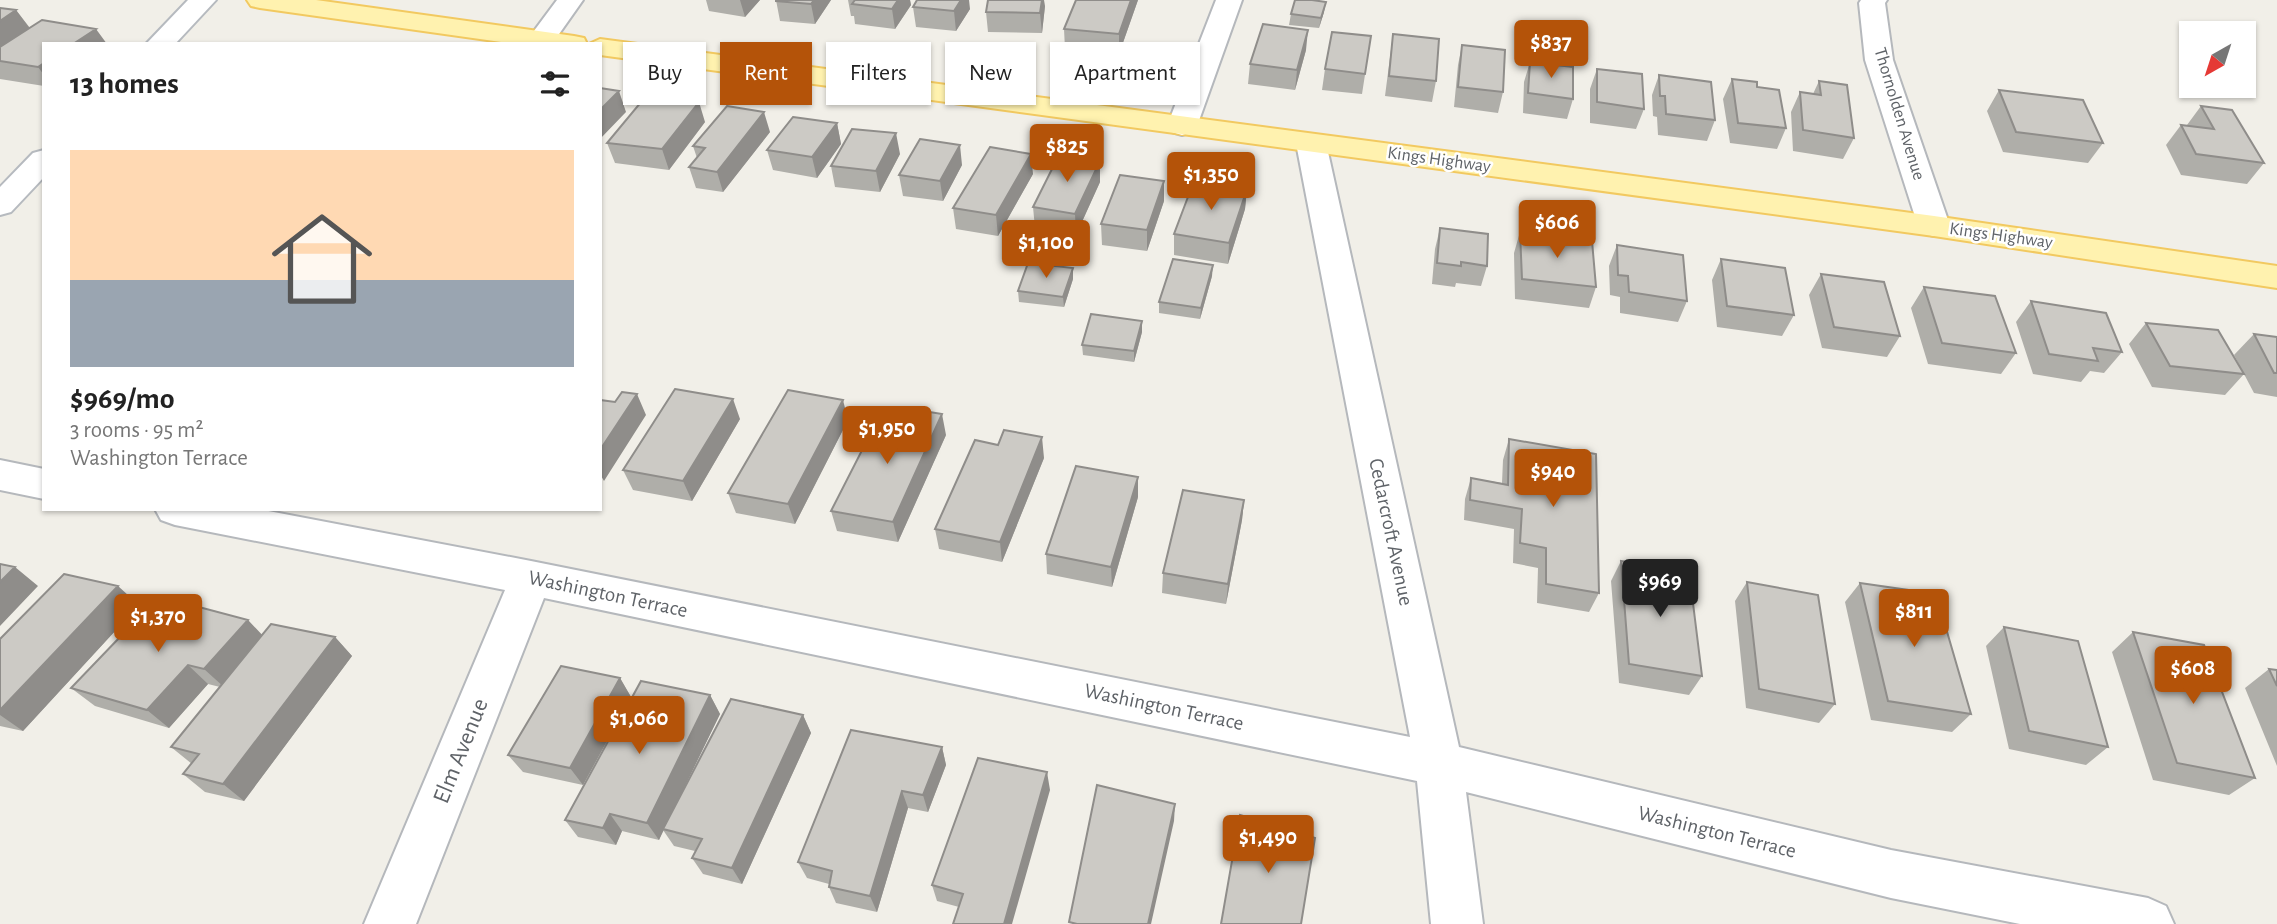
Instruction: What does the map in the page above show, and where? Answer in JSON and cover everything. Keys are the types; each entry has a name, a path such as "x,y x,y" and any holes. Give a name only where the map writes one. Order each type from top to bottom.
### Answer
{"main road":[{"path":"260,0 558,42"},
{"name":"Kings Highway","path":"602,47 1934,226 2277,277"}],"street":[{"path":"161,42 204,0"},
{"path":"542,40 570,0"},
{"path":"1182,126 1228,0"},
{"name":"Thornolden Avenue","path":"1874,0 1879,60 1934,226"},
{"name":"Cedarcroft Avenue","path":"1311,143 1438,764 1457,924"},
{"path":"0,205 42,161"},
{"path":"0,475 42,484"},
{"name":"Washington Terrace","path":"185,511 531,578 1438,764 1891,874 2148,924"},
{"name":"Elm Avenue","path":"390,924 531,578"}],"building":[{"path":"776,0 814,0 811,4"},
{"path":"855,0 898,0 892,9 852,4"},
{"path":"917,0 961,0 954,11 913,7"},
{"path":"988,0 1042,0 1040,13 986,12"},
{"path":"1076,0 1131,0 1119,34 1064,29"},
{"path":"1295,0 1326,2 1321,18 1291,14"},
{"path":"0,8 16,10 0,21"},
{"path":"42,20 96,29 76,42 42,42 42,64 38,67 0,61 0,47"},
{"path":"1263,24 1308,30 1297,70 1250,64"},
{"path":"1332,32 1371,36 1365,74 1325,69"},
{"path":"1393,34 1439,39 1436,81 1389,76"},
{"path":"1462,45 1505,50 1503,92 1458,87"},
{"path":"1530,62 1573,67 1573,99 1528,93"},
{"path":"1597,69 1642,74 1644,109 1597,102"},
{"path":"1659,75 1711,82 1715,120 1666,114 1665,96 1660,96"},
{"path":"1732,79 1757,82 1757,87 1779,90 1786,128 1738,123"},
{"path":"1819,81 1847,85 1854,138 1803,130 1800,92 1821,95"},
{"path":"602,88 619,91 602,108"},
{"path":"1999,90 2083,100 2103,143 2016,132"},
{"path":"639,105 697,105 662,149 607,143"},
{"path":"727,106 764,112 717,172 689,167 705,148 693,146"},
{"path":"2201,106 2232,110 2264,163 2196,154 2181,125 2214,129"},
{"path":"793,117 837,123 812,157 767,150"},
{"path":"852,129 896,133 876,171 831,166"},
{"path":"920,139 960,145 940,181 899,175"},
{"path":"990,147 1031,154 996,215 953,208"},
{"path":"1059,155 1100,161 1075,214 1033,207"},
{"path":"1120,175 1164,181 1147,230 1101,224"},
{"path":"1194,181 1247,189 1229,243 1174,234"},
{"path":"1440,228 1488,234 1487,266 1461,262 1461,266 1437,263"},
{"path":"1520,232 1592,241 1596,287 1522,279"},
{"path":"1617,245 1683,255 1687,301 1629,292 1628,276 1618,275"},
{"path":"1173,259 1213,265 1201,308 1159,302"},
{"path":"1721,259 1785,268 1794,315 1727,306"},
{"path":"1028,263 1073,268 1063,297 1018,291"},
{"path":"1821,274 1884,282 1900,336 1834,327"},
{"path":"1924,287 1995,296 2016,353 1942,343"},
{"path":"2031,301 2106,313 2122,352 2093,348 2098,361 2049,354"},
{"path":"1091,314 1142,321 1134,351 1082,345"},
{"path":"2146,323 2218,330 2244,374 2170,366"},
{"path":"2254,334 2277,337 2277,373 2274,373"},
{"path":"675,389 733,399 683,481 623,470"},
{"path":"788,390 843,400 788,504 728,493"},
{"path":"622,392 637,394 602,447 602,400 615,402"},
{"path":"905,408 942,414 893,522 831,511 880,415 900,418"},
{"path":"1004,430 1042,437 1000,542 935,529 975,440 998,445"},
{"path":"1509,439 1596,454 1599,593 1546,584 1546,548 1520,543 1522,509 1470,500 1471,478 1508,485"},
{"path":"1076,466 1138,477 1111,567 1046,554"},
{"path":"1183,490 1244,500 1228,584 1163,573"},
{"path":"1621,561 1689,571 1702,676 1629,664"},
{"path":"0,564 15,567 0,582"},
{"path":"64,574 118,586 0,710 0,639"},
{"path":"1747,582 1818,595 1835,704 1759,689"},
{"path":"1860,583 1936,594 1971,714 1888,701"},
{"path":"180,602 248,620 204,669 188,665 147,710 71,688 146,610 167,616"},
{"path":"271,624 335,637 223,784 183,774 199,754 171,747"},
{"path":"2004,627 2078,641 2108,747 2029,731"},
{"path":"2133,632 2204,645 2255,778 2177,763"},
{"path":"561,666 620,678 570,768 508,755"},
{"path":"2269,669 2277,670 2277,686"},
{"path":"641,681 710,695 647,823 610,814 603,828 565,820"},
{"path":"731,699 803,715 732,868 692,858 702,839 663,829"},
{"path":"851,730 942,747 923,795 902,791 870,896 829,887 832,871 798,862"},
{"path":"978,758 1047,772 1004,924 953,924 963,894 932,885"},
{"path":"1097,785 1175,804 1148,924 1069,922"},
{"path":"1240,815 1315,838 1301,924 1221,924"}]}
